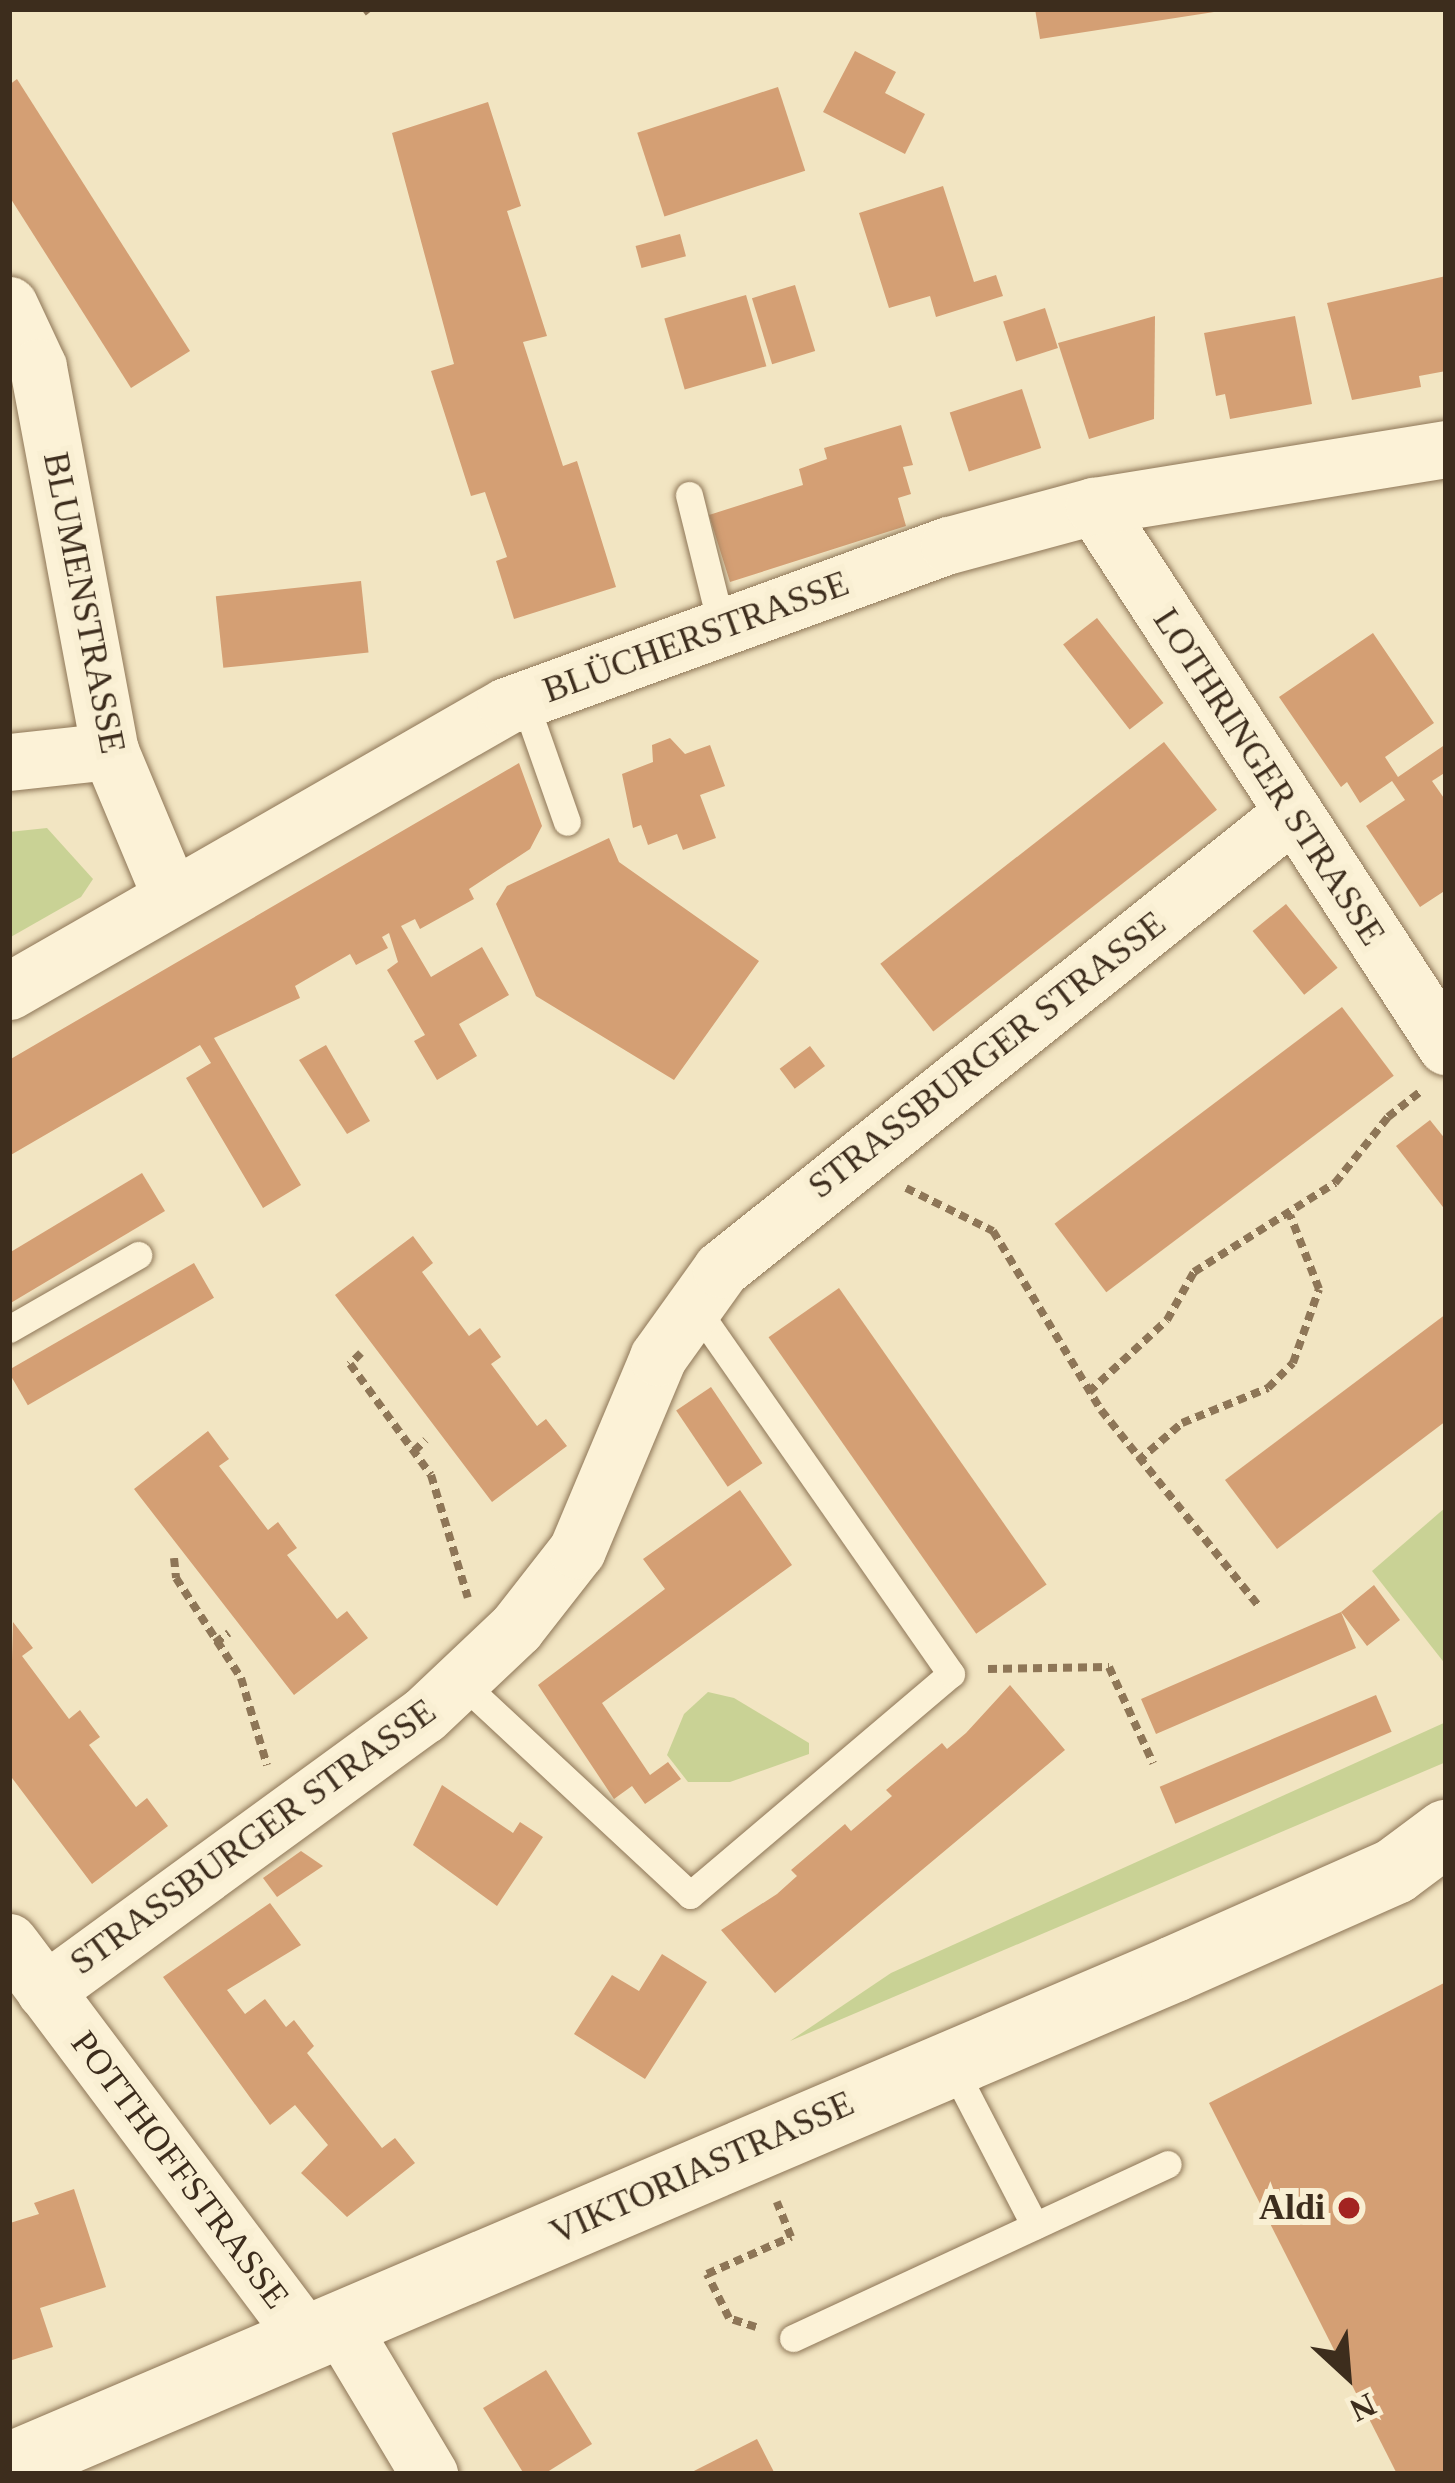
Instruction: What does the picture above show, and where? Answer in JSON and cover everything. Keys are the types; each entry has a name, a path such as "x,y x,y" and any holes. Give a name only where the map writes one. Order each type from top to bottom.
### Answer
{"main road":[{"name":"VIKTORIASTRASSE","path":"9,2466 1429,1860"}],"street":[{"name":"BLUMENSTRASSE","path":"9,305 38,368 110,751 171,897"},
{"name":"BLÜCHERSTRASSE","path":"9,991 524,700 945,547 1094,506 1446,449"},
{"name":"LOTHRINGER STRASSE","path":"1094,506 1290,815 1439,1065"},
{"path":"9,762 110,751"},
{"name":"STRASSBURGER STRASSE","path":"45,1990 283,1818 472,1669 578,1550 658,1357 722,1269 1290,815"},
{"name":"POTTHOFFSTRASSE","path":"9,1942 324,2332 429,2474"}],"lane":[{"path":"689,495 722,628"},
{"path":"524,700 567,822"},
{"path":"9,1330 138,1256"},
{"path":"694,1305 951,1674"},
{"name":"STRASSBURGER STRASSE","path":"472,1669 690,1895 951,1674"},
{"path":"950,2062 1034,2226"},
{"path":"793,2338 1168,2164"}],"path":[{"path":"1089,1392 1167,1320 1194,1272 1335,1183 1388,1117 1439,1065"},
{"path":"852,1162 993,1231 1089,1392 1138,1461 1258,1605"},
{"path":"1138,1461 1182,1423 1268,1388 1293,1363 1319,1289 1290,1214"},
{"path":"361,1353 350,1364 431,1475 472,1669"},
{"path":"414,1451 427,1440"},
{"path":"174,1558 176,1578 241,1678 283,1818"},
{"path":"215,1643 229,1634"},
{"path":"951,1674 1109,1667 1153,1763"},
{"path":"754,2145 791,2237 707,2274 729,2318 793,2338"}],"green space":[{"path":"47,828 93,879 81,897 9,938 9,832"},
{"path":"1446,1507 1446,1665 1372,1571"},
{"path":"708,1692 734,1698 809,1743 809,1754 730,1782 688,1782 667,1755 684,1714"},
{"path":"1446,1722 1446,1762 790,2041 891,1973"}],"building":[{"path":"1035,9 1214,9 1214,12 1040,39"},
{"path":"855,51 896,72 885,93 925,114 905,154 823,112"},
{"path":"17,79 190,351 131,388 9,196 9,85"},
{"path":"778,87 805,171 664,216 637,133"},
{"path":"488,102 521,206 507,211 547,336 523,342 563,466 577,461 616,587 514,619 496,561 507,557 485,492 471,496 431,371 454,364 392,133"},
{"path":"943,186 974,282 996,275 1003,296 936,317 930,296 889,308 859,213"},
{"path":"680,234 686,256 642,268 636,246"},
{"path":"1446,276 1446,371 1419,376 1421,387 1352,400 1327,303"},
{"path":"795,285 815,351 772,364 752,298"},
{"path":"746,295 766,366 685,390 664,318"},
{"path":"1045,308 1058,348 1016,362 1003,322"},
{"path":"1155,316 1154,419 1089,439 1058,343"},
{"path":"1295,316 1312,404 1230,419 1225,394 1216,396 1204,333"},
{"path":"1022,389 1041,448 969,471 950,412"},
{"path":"901,425 913,465 903,467 911,494 898,498 906,526 730,582 709,515 803,485 799,469 827,459 824,448"},
{"path":"361,581 369,653 223,668 216,596"},
{"path":"1097,618 1163,703 1130,730 1063,644"},
{"path":"1373,633 1434,723 1385,757 1398,777 1446,744 1446,772 1432,781 1446,801 1446,890 1420,907 1366,826 1405,800 1392,781 1360,803 1347,782 1341,787 1279,697"},
{"path":"670,738 685,754 710,745 725,786 700,795 716,838 683,850 677,834 648,845 641,825 633,828 622,774 653,762 652,745"},
{"path":"1164,742 1217,810 933,1031 880,964"},
{"path":"519,763 542,826 530,849 469,889 474,899 420,929 415,919 401,926 431,977 482,947 509,995 459,1024 477,1056 437,1080 414,1041 425,1035 387,970 398,962 389,933 382,937 388,948 356,965 350,954 295,986 300,998 214,1038 301,1185 263,1208 186,1078 211,1063 200,1045 9,1156 9,1060"},
{"path":"609,838 619,862 759,961 674,1080 536,996 496,904 507,886"},
{"path":"1286,904 1338,968 1304,995 1253,931"},
{"path":"1342,1007 1394,1076 1106,1292 1054,1224"},
{"path":"326,1045 370,1121 347,1134 299,1060"},
{"path":"810,1046 825,1066 795,1089 780,1069"},
{"path":"1430,1120 1446,1140 1446,1211 1396,1146"},
{"path":"142,1173 165,1211 9,1304 9,1253"},
{"path":"413,1236 433,1263 422,1272 469,1336 480,1328 501,1357 491,1364 537,1426 546,1419 567,1446 492,1502 335,1295"},
{"path":"194,1263 214,1298 28,1405 9,1370"},
{"path":"839,1288 1047,1585 976,1634 769,1337"},
{"path":"1446,1314 1446,1421 1277,1549 1225,1480"},
{"path":"711,1387 762,1463 728,1487 676,1410"},
{"path":"208,1431 229,1459 219,1466 268,1530 278,1522 297,1548 287,1555 337,1619 347,1611 368,1638 294,1695 134,1489"},
{"path":"740,1490 792,1565 602,1703 650,1775 668,1762 681,1779 645,1804 632,1786 614,1799 538,1685 665,1589 643,1559"},
{"path":"1374,1585 1400,1620 1367,1646 1341,1612"},
{"path":"1341,1612 1356,1648 1156,1734 1141,1699"},
{"path":"13,1622 33,1648 22,1656 69,1719 80,1710 100,1737 89,1745 136,1807 147,1798 168,1826 92,1884 9,1774"},
{"path":"1010,1685 1065,1750 775,1993 721,1930 777,1894 797,1876 791,1870 845,1824 851,1831 892,1796 886,1790 942,1743 947,1749 966,1733"},
{"path":"1376,1695 1392,1732 1175,1824 1160,1787"},
{"path":"442,1785 513,1833 520,1822 543,1837 497,1906 413,1845"},
{"path":"301,1851 323,1866 277,1897 263,1878"},
{"path":"270,1903 301,1945 227,1990 245,2014 265,1999 286,2027 294,2020 314,2046 307,2053 382,2148 395,2138 415,2163 347,2217 301,2173 328,2145 295,2105 270,2125 163,1977"},
{"path":"662,1954 707,1982 645,2079 574,2034 612,1975 639,1991"},
{"path":"1446,1982 1446,2474 1397,2474 1209,2103"},
{"path":"74,2189 106,2287 40,2308 53,2347 9,2361 10,2223 39,2214 34,2203"},
{"path":"546,2370 592,2444 544,2474 524,2474 483,2408"},
{"path":"757,2439 775,2474 688,2474"}],"place":[{"name":"Aldi","path":"1349,2208"}]}
